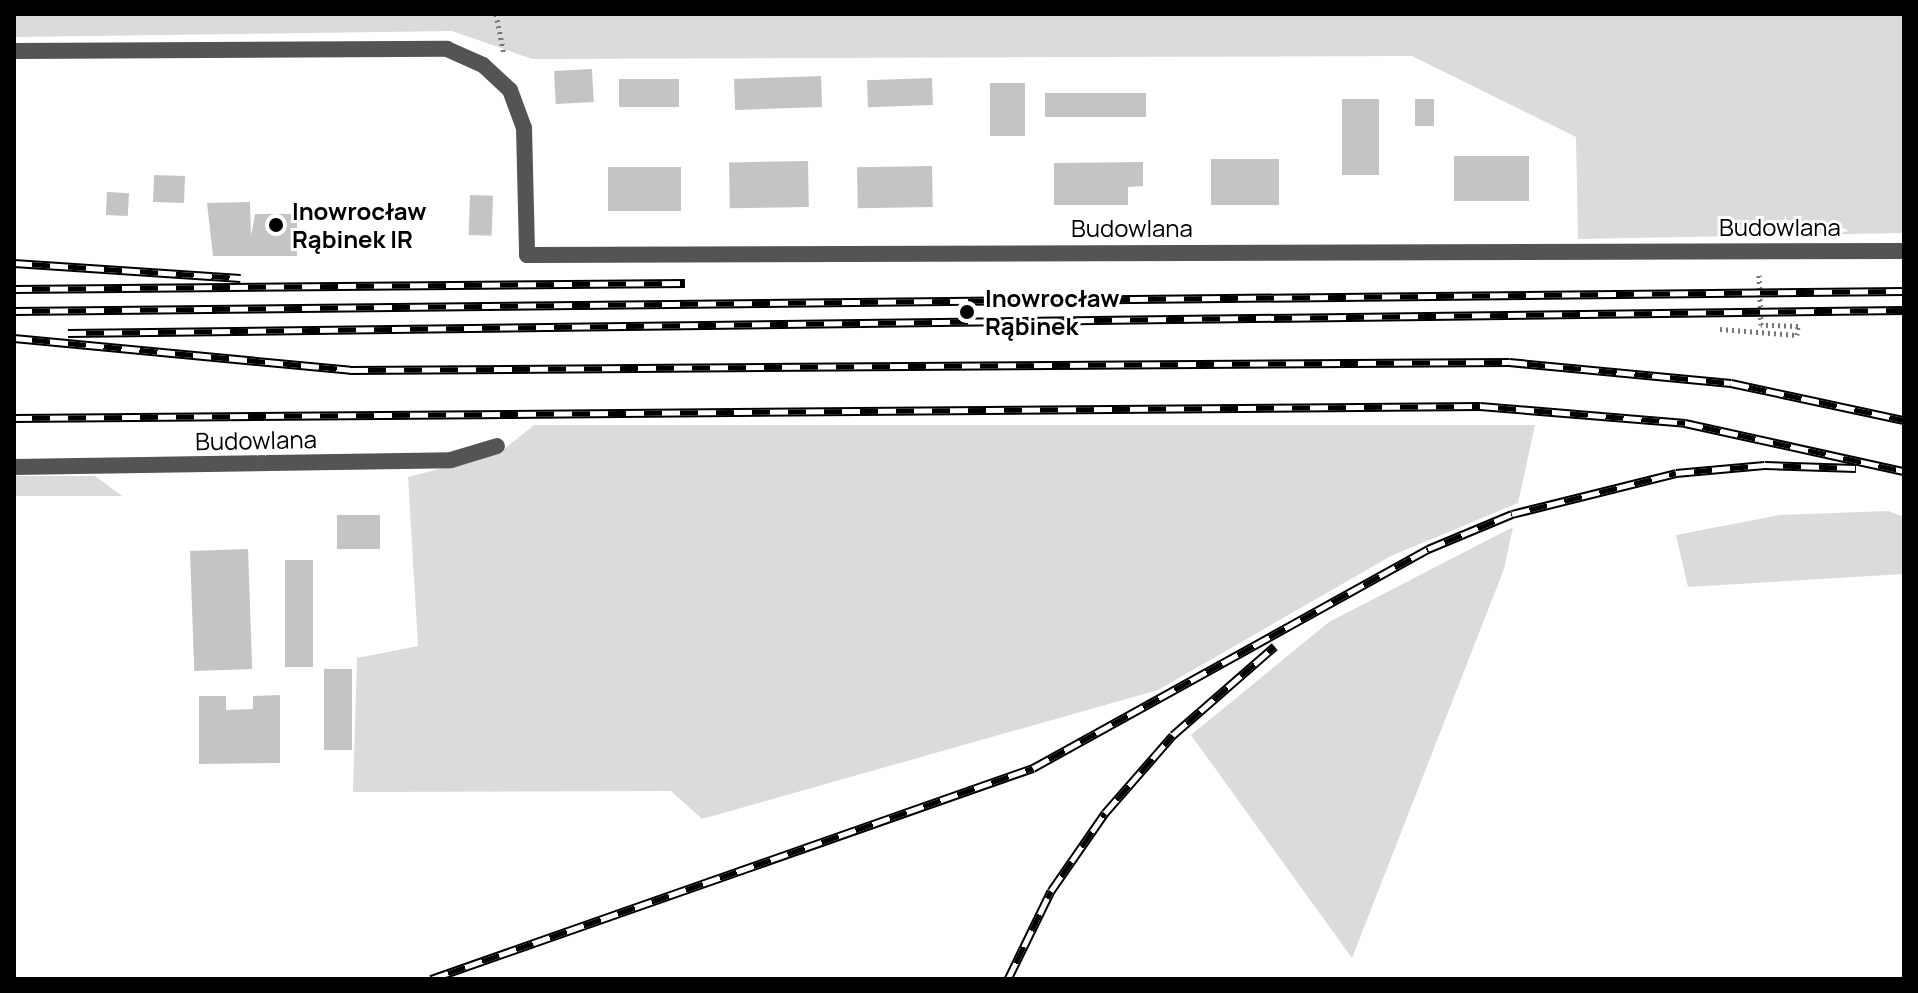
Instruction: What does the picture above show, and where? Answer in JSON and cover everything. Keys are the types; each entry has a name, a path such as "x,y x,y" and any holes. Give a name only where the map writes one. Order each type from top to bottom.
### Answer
{"street":[{"name":"Budowlana","path":"14,51 447,49 483,65 510,90 524,128 527,255 1904,251"},
{"name":"Budowlana","path":"14,467 451,460 497,446"}],"path":[{"path":"1749,267 1761,267 1762,251"},
{"path":"1720,329 1797,335 1798,326 1761,325 1761,275 1749,275"}],"shaded area":[{"path":"14,14 1904,14 1904,233 1578,239 1576,137 1412,56 532,59 452,31 14,37"},
{"path":"534,425 1535,425 1518,503 1391,556 1158,690 702,819 671,791 353,792 357,658 418,646 408,477 498,454"},
{"path":"14,476 95,476 122,496 14,496"},
{"path":"1888,511 1904,517 1904,574 1688,587 1676,535 1780,515"},
{"path":"1513,527 1504,569 1352,958 1191,735 1329,622"}],"building":[{"path":"592,69 594,102 556,104 554,71"},
{"path":"821,76 822,107 735,110 734,79"},
{"path":"932,78 933,105 868,107 867,80"},
{"path":"619,79 679,79 679,107 619,107"},
{"path":"990,83 1025,83 1025,136 990,136"},
{"path":"1045,93 1146,93 1146,117 1045,117"},
{"path":"1342,99 1379,99 1379,175 1342,175"},
{"path":"1415,99 1434,99 1434,126 1415,126"},
{"path":"1454,156 1529,156 1529,201 1454,201"},
{"path":"1211,159 1279,159 1279,205 1211,205"},
{"path":"808,161 809,207 730,208 729,162"},
{"path":"1143,162 1143,186 1128,187 1128,205 1054,205 1054,163"},
{"path":"932,166 933,207 858,208 857,167"},
{"path":"608,167 681,167 681,211 608,211"},
{"path":"154,175 185,176 184,203 153,202"},
{"path":"107,192 129,193 128,216 106,215"},
{"path":"470,195 493,196 492,236 469,235"},
{"name":"Inowrocław Rąbinek IR","path":"250,202 251,236 255,214 297,214 297,256 213,256 207,203"},
{"path":"337,515 380,515 380,549 337,549"},
{"path":"248,549 252,669 194,671 190,551"},
{"path":"285,560 313,560 313,667 285,667"},
{"path":"324,669 352,669 352,750 324,750"},
{"path":"280,695 280,763 199,764 199,696 226,696 226,710 253,709 253,696"}],"railway":[{"path":"14,263 241,278"},
{"path":"14,289 685,283"},
{"path":"14,311 1904,291"},
{"path":"68,333 1904,310"},
{"path":"14,338 350,370 1509,362 1731,383 1904,420"},
{"path":"14,418 1480,406 1685,423 1904,471"},
{"path":"431,979 1033,768 1428,549 1512,514 1676,473 1765,465 1856,468"},
{"path":"1008,979 1051,891 1105,813 1173,735 1275,646"}],"place":[{"name":"Inowrocław Rąbinek IR","path":"276,225"},
{"name":"Inowrocław Rąbinek","path":"967,312"}]}
